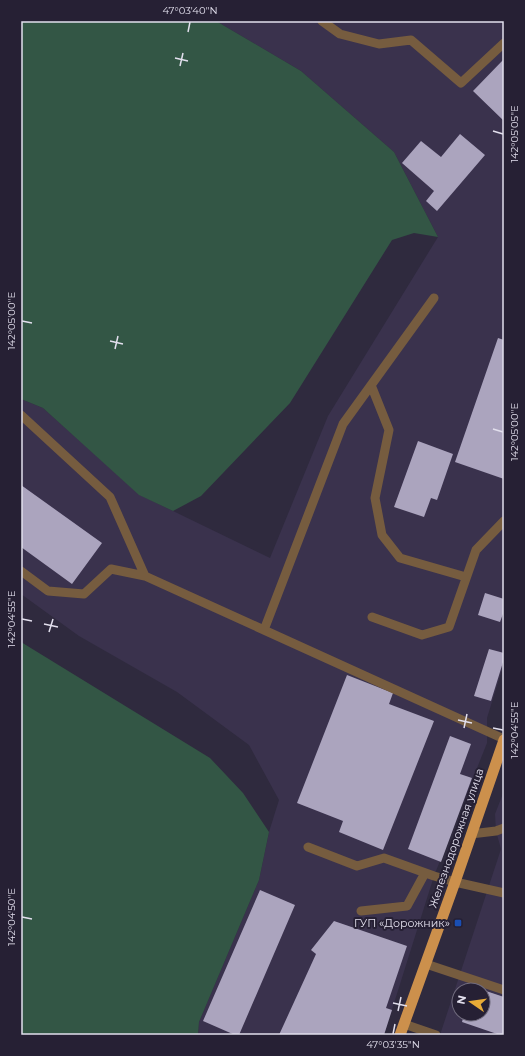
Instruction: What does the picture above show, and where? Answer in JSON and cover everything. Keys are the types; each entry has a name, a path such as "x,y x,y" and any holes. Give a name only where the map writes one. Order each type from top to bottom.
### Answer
{"highway":[{"name":"Железнодорожная улица","path":"402,1030 504,739"}],"lane":[{"path":"322,21 340,34 379,44 411,40 461,83 504,43"},
{"path":"264,630 343,424 434,298"},
{"path":"371,385 389,430 375,498 382,535 400,558 466,577"},
{"path":"21,415 110,497 145,576"},
{"path":"372,617 422,635 449,627 476,550 504,521"},
{"path":"21,571 48,591 84,594 111,569 145,576 504,739"},
{"path":"471,834 496,831 504,828"},
{"path":"308,847 357,866 384,858 455,882 504,893"},
{"path":"361,911 407,906 425,873"},
{"path":"426,964 504,990"},
{"path":"402,1030 436,1035"}],"shaded area":[{"path":"216,21 504,21 504,663 487,718 487,743 434,876 384,1035 198,1035 199,1022 259,880 269,832 279,800 249,745 177,692 79,636 21,594 21,399 43,408 140,495 270,558 328,416 438,237 394,152 301,71"},
{"path":"504,791 504,1035 440,1035 451,1001 451,1022 491,1022 491,982 457,982 501,849 496,831 495,814"}],"green space":[{"path":"21,21 216,21 301,71 394,152 438,237 414,233 392,240 290,403 201,496 173,511 139,495 43,408 21,399"},
{"path":"21,642 210,758 243,793 269,832 259,880 199,1022 198,1035 21,1035"}],"building":[{"path":"504,59 504,121 473,91"},
{"path":"460,134 485,155 437,211 426,201 434,191 402,163 421,141 441,157"},
{"path":"498,338 504,340 504,479 455,462"},
{"path":"418,441 453,454 437,500 431,498 424,517 394,507"},
{"path":"21,485 102,543 72,584 21,547"},
{"path":"485,593 504,599 504,611 500,622 478,615"},
{"path":"489,649 504,653 504,659 491,701 474,696"},
{"path":"347,675 393,693 389,704 434,721 383,850 339,832 343,821 297,803"},
{"path":"450,736 471,744 460,774 472,778 441,862 408,849"},
{"path":"260,890 295,905 239,1035 235,1035 203,1021"},
{"path":"334,921 407,946 386,1008 392,1010 384,1035 279,1035 316,954 311,950"},
{"path":"491,993 504,997 504,1035 462,1022 491,1022"}],"place":[{"name":"ГУП «Дорожник»","path":"458,923"}]}
